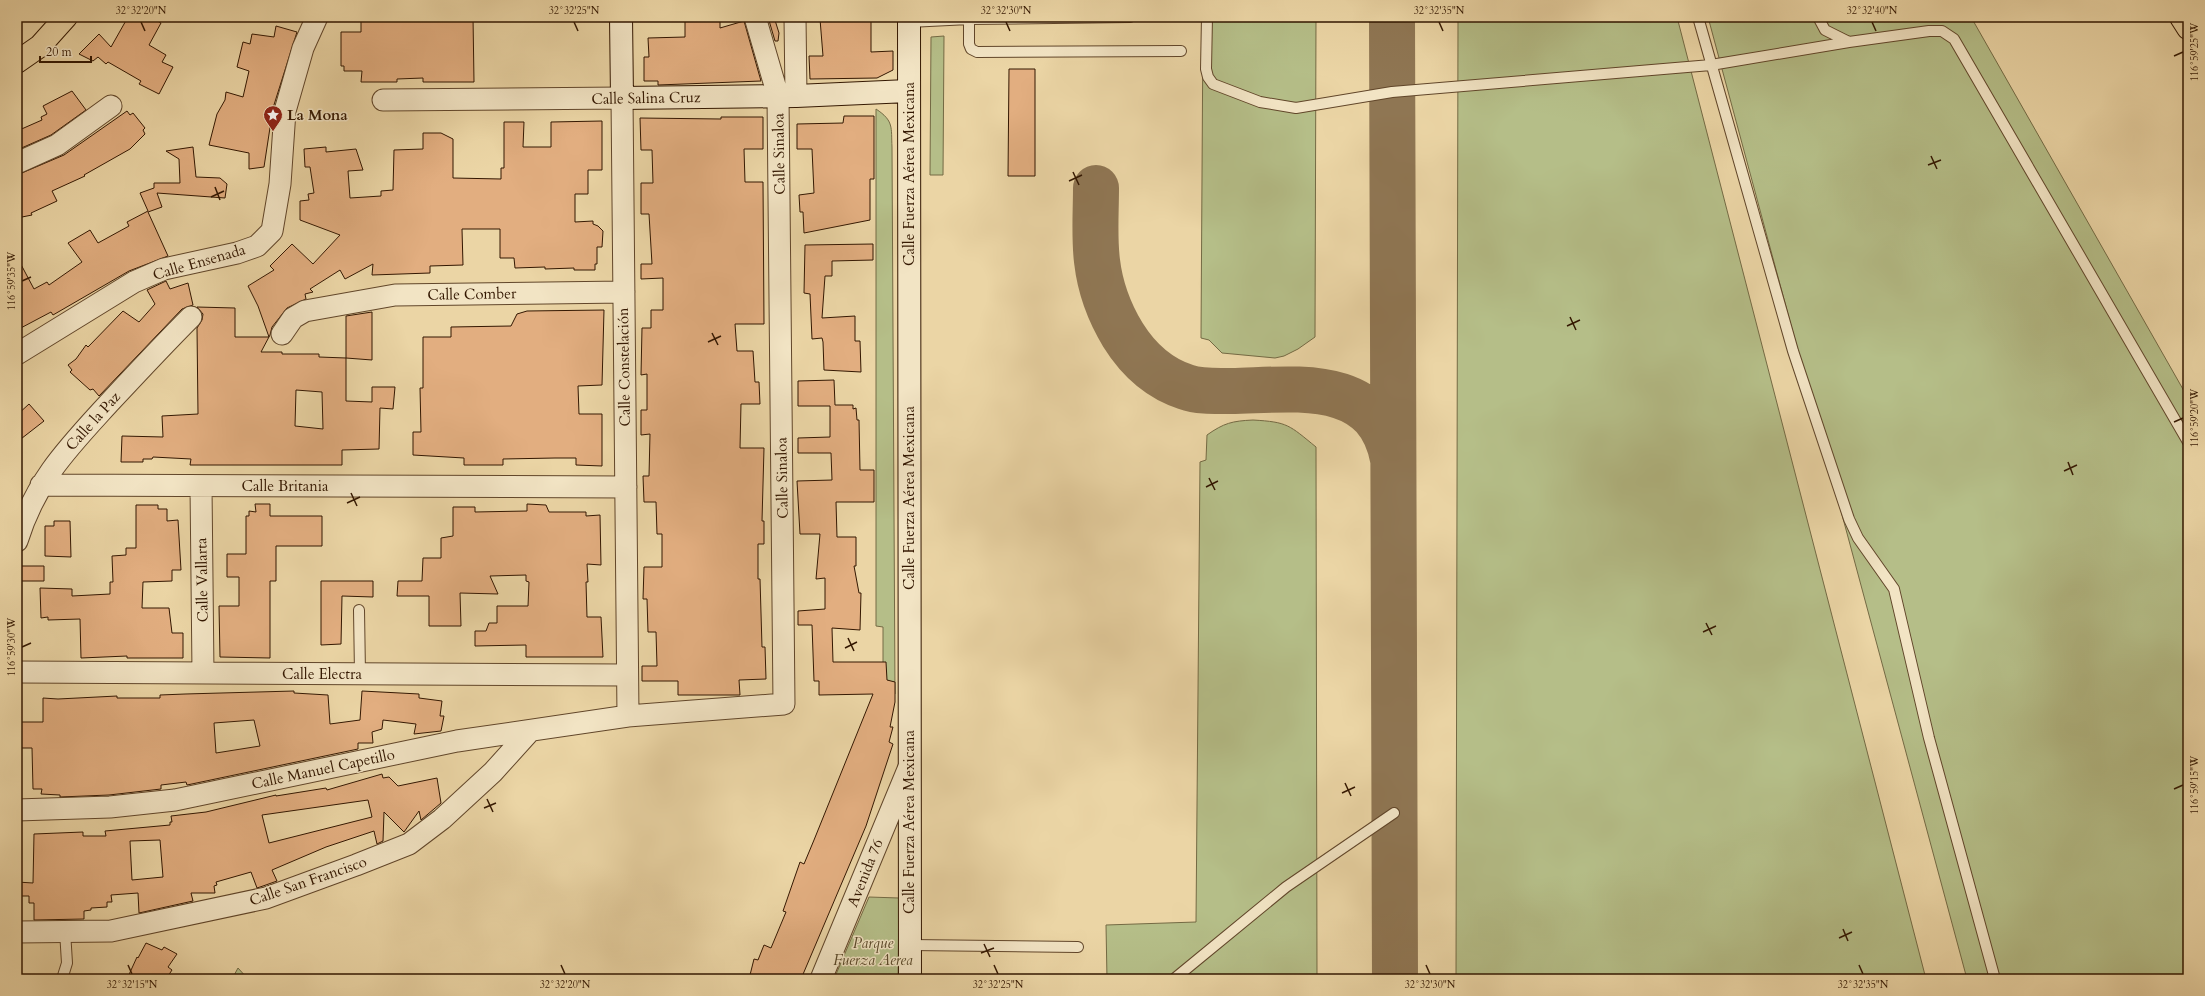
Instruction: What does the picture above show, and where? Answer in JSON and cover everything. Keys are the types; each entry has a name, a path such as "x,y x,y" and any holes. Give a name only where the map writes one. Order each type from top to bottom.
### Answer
{"main road":[{"path":"17,62 40,46 66,17"},
{"name":"Calle Constelación","path":"621,17 622,98"},
{"path":"2181,17 2188,28"},
{"name":"Calle Fuerza Aérea Mexicana","path":"909,19 910,979"},
{"name":"Calle Salina Cruz","path":"622,98 787,96 908,91"}],"street":[{"name":"Calle Ensenada","path":"17,354 134,282 164,269 238,253 257,246 272,231 280,184 285,111 303,48 317,17"},
{"path":"755,17 787,96"},
{"name":"Calle Sinaloa","path":"628,716 784,704 787,96 796,17"},
{"name":"Calle Salina Cruz","path":"383,100 622,98"},
{"name":"Calle Constelación","path":"622,98 626,487 626,675 628,716"},
{"path":"17,164 57,145 111,106"},
{"name":"Calle Comber","path":"282,334 293,318 305,311 395,295 624,292"},
{"name":"Calle la Paz","path":"17,541 25,516 41,485 58,459 158,350 191,317"},
{"name":"Calle Britania","path":"41,485 626,487"},
{"name":"Calle Vallarta","path":"201,486 203,673"},
{"name":"Calle Electra","path":"17,672 626,675"},
{"name":"Calle Manuel Capetillo","path":"17,810 110,807 175,800 457,741 530,732 628,716"},
{"name":"Calle San Francisco","path":"17,932 111,931 266,898 409,844 442,819 493,772 530,732"},
{"name":"Avenida 76","path":"821,979 909,767"}],"lane":[{"path":"909,19 1130,17"},
{"path":"1206,17 1206,69 1208,77 1213,84 1260,102 1296,108 1392,92 1711,65 1849,42 1929,31 1942,31 1954,39 2188,442"},
{"path":"1698,17 1793,351 1849,519 1858,538 1894,589 1929,738 1996,979"},
{"path":"1818,17 1826,30 1849,42"},
{"path":"969,19 969,44 971,49 977,52 1181,51"},
{"path":"359,610 360,674"},
{"path":"1174,979 1286,887 1394,813"},
{"path":"62,979 67,963 65,931"},
{"path":"910,945 1078,947"}],"green space":[{"path":"1203,17 1316,17 1315,337 1298,349 1284,356 1275,358 1222,353 1209,340 1201,338"},
{"path":"1458,17 1677,17 1926,979 1456,979"},
{"path":"1708,17 1971,17 2188,398 2188,979 1967,979"},
{"path":"944,36 943,175 930,175 931,37"},
{"path":"876,109 889,121 892,147 895,694 883,695 883,627 876,626"},
{"path":"1253,420 1274,422 1288,426 1316,447 1317,979 1107,979 1106,925 1196,922 1200,462 1206,460 1207,435 1228,423"},
{"name":"Parque Fuerza Aerea","path":"869,897 899,898 898,979 834,979"},
{"path":"238,968 248,979 232,979"}],"building":[{"path":"128,17 150,17 161,23 149,45 166,55 162,62 173,67 159,94 139,84 141,81 108,62 106,64 98,57 93,61 79,54 99,34 111,47"},
{"path":"361,17 473,17 474,82 423,82 423,78 397,79 397,82 361,82 362,71 344,71 344,66 341,66 341,32 361,32"},
{"path":"691,17 720,17 720,28 744,21 761,81 658,85 658,81 644,81 644,57 649,57 648,38 685,37 685,20 691,20"},
{"path":"768,17 774,17 779,33 778,41 775,41"},
{"path":"829,17 871,17 871,52 893,51 893,70 877,78 810,79 809,56 823,56 820,19 829,20"},
{"path":"276,26 297,32 273,108 264,167 249,169 249,153 209,145 217,114 225,100 226,92 243,97 249,71 237,67 243,42 250,44 252,34 274,37"},
{"path":"1009,69 1035,69 1035,176 1008,176"},
{"path":"72,91 86,110 51,135 17,150 17,131 42,120 41,117 47,114 43,106"},
{"path":"127,111 130,115 133,113 145,128 143,130 145,134 130,149 84,175 85,176 52,191 57,201 31,213 32,215 17,218 17,175 64,155"},
{"path":"844,116 874,116 874,179 870,179 870,220 804,233 803,212 800,212 799,195 814,193 812,149 797,149 797,124 843,123"},
{"path":"721,117 763,117 763,149 744,149 745,182 763,182 764,324 735,324 737,351 753,351 755,382 759,382 760,404 741,404 740,448 764,448 762,521 764,521 764,544 758,544 758,579 760,579 762,647 765,647 766,679 739,680 740,695 678,695 678,681 642,681 642,666 657,666 656,632 648,632 647,599 643,599 644,567 662,567 662,534 657,534 656,502 644,502 643,476 649,476 650,434 641,435 641,410 647,410 647,374 641,375 642,328 651,328 651,310 663,310 663,278 641,279 641,264 652,264 649,214 641,214 641,183 653,183 652,150 641,150 640,118 721,119"},
{"path":"602,121 602,170 588,170 588,194 575,194 575,222 593,221 593,224 598,226 603,231 602,247 597,247 597,264 595,264 595,270 574,270 574,268 545,269 545,267 515,268 514,258 500,258 500,229 462,229 463,265 430,266 430,273 372,275 373,264 345,279 340,270 310,289 313,292 305,294 306,299 287,308 272,327 269,337 258,306 248,286 274,270 270,266 292,244 313,264 340,235 300,220 300,201 309,200 308,194 314,193 310,167 305,167 304,149 326,147 326,152 356,149 363,170 348,171 350,198 381,196 381,191 393,190 394,150 423,149 423,133 441,133 453,139 453,178 501,179 501,168 504,168 504,122 524,122 523,147 551,147 551,122"},
{"path":"193,147 196,177 220,178 227,184 225,198 157,193 162,207 148,212 168,256 129,271 53,315 51,312 17,330 17,257 34,289 47,282 49,285 82,262 68,243 90,230 98,243 129,226 127,222 148,211 140,193 154,188 154,183 180,183 179,159 166,151"},
{"path":"873,244 873,260 832,261 832,276 825,276 822,318 855,316 855,341 860,341 861,372 824,370 822,338 812,339 810,294 804,293 805,245"},
{"path":"166,281 170,289 188,283 193,305 182,309 99,396 93,389 90,390 70,372 72,370 68,365 76,359 86,345 88,347 123,311 139,322 155,304 147,290"},
{"path":"197,307 235,308 235,337 269,337 261,352 282,352 282,354 319,354 319,357 346,358 346,401 372,402 372,387 395,387 393,409 380,408 379,449 342,450 342,465 190,465 191,459 153,457 152,459 143,459 143,462 121,462 122,436 163,437 162,416 198,414 197,328 202,320 203,314","holes":["296,390 322,392 323,429 295,426"]},
{"path":"604,310 602,385 578,386 579,414 602,414 602,466 576,465 576,458 503,459 503,465 464,465 464,458 413,455 413,432 421,432 420,388 423,388 423,337 451,337 451,327 511,326 517,314 527,311"},
{"path":"372,312 372,360 346,358 346,316"},
{"path":"834,380 835,405 853,405 853,409 856,408 857,420 859,420 860,470 874,470 874,502 836,502 837,537 856,537 856,566 854,566 859,593 861,593 860,630 832,628 833,662 886,662 887,680 895,682 895,702 890,727 893,727 889,742 893,744 866,826 801,979 761,979 750,975 754,959 758,960 764,945 771,948 786,912 783,911 800,862 804,864 873,694 819,695 819,681 814,681 812,625 798,625 798,611 825,609 825,578 816,579 820,534 800,534 797,481 832,480 831,453 798,453 798,438 830,437 830,406 798,406 798,381"},
{"path":"29,404 44,421 17,442 17,415"},
{"path":"255,504 270,504 270,516 322,516 322,546 276,546 276,581 270,581 270,658 220,657 219,606 239,606 239,577 227,577 227,554 246,554 246,516 249,516 249,511 256,512"},
{"path":"527,504 546,505 549,512 586,512 586,516 600,515 601,565 587,564 588,582 586,582 587,617 601,617 603,657 526,657 526,645 475,646 475,631 486,631 489,623 497,623 497,606 528,606 529,582 526,581 526,575 490,576 498,594 460,593 461,626 429,626 429,596 397,596 398,581 422,581 423,558 441,558 441,538 453,536 453,507 475,507 475,512 527,511"},
{"path":"136,505 158,505 158,509 167,509 167,521 178,520 181,570 172,570 172,581 143,582 142,608 169,608 172,633 183,633 183,658 127,658 127,656 81,658 80,619 48,620 48,617 41,618 40,588 72,589 72,596 110,594 110,582 113,582 112,556 126,555 126,548 136,548"},
{"path":"54,521 70,521 71,557 45,556 45,526 54,526"},
{"path":"21,566 44,566 44,581 21,581"},
{"path":"321,581 373,581 373,597 342,596 341,644 321,645"},
{"path":"294,691 294,693 328,695 330,724 360,720 362,691 419,694 419,698 442,701 440,716 444,716 441,731 414,734 416,724 383,720 382,729 372,732 373,743 358,743 358,749 187,785 186,782 161,785 161,789 109,795 60,797 60,795 41,794 42,789 33,789 32,748 17,748 17,722 43,722 43,698 58,699 117,696 117,698 160,698 160,695","holes":["254,720 260,746 216,753 214,723"]},
{"path":"382,774 383,778 389,777 398,786 437,778 441,803 421,820 419,811 404,832 384,812 383,841 377,844 374,831 326,847 272,870 277,881 257,888 251,872 216,882 217,885 214,886 215,893 191,893 193,901 139,913 138,893 111,895 112,902 107,902 107,907 91,908 91,910 84,911 84,919 34,920 34,903 29,903 29,896 17,896 17,882 33,883 34,834 83,832 83,836 106,836 105,831 170,825 170,822 172,822 171,816 206,812 276,795 326,788 327,790","holes":["368,800 372,817 269,843 262,815","160,840 163,877 132,880 130,841"]},
{"path":"146,943 162,950 164,947 177,954 168,967 172,970 166,979 127,979 137,957 138,958"}],"taxiway":[{"path":"1392,17 1395,979"},
{"path":"1096,188 1096,252 1098,271 1103,290 1109,308 1123,335 1142,360 1166,378 1197,390 1306,390 1330,393 1351,400 1370,413 1384,432 1393,459"}],"place":[{"name":"La Mona","path":"273,132"}]}
